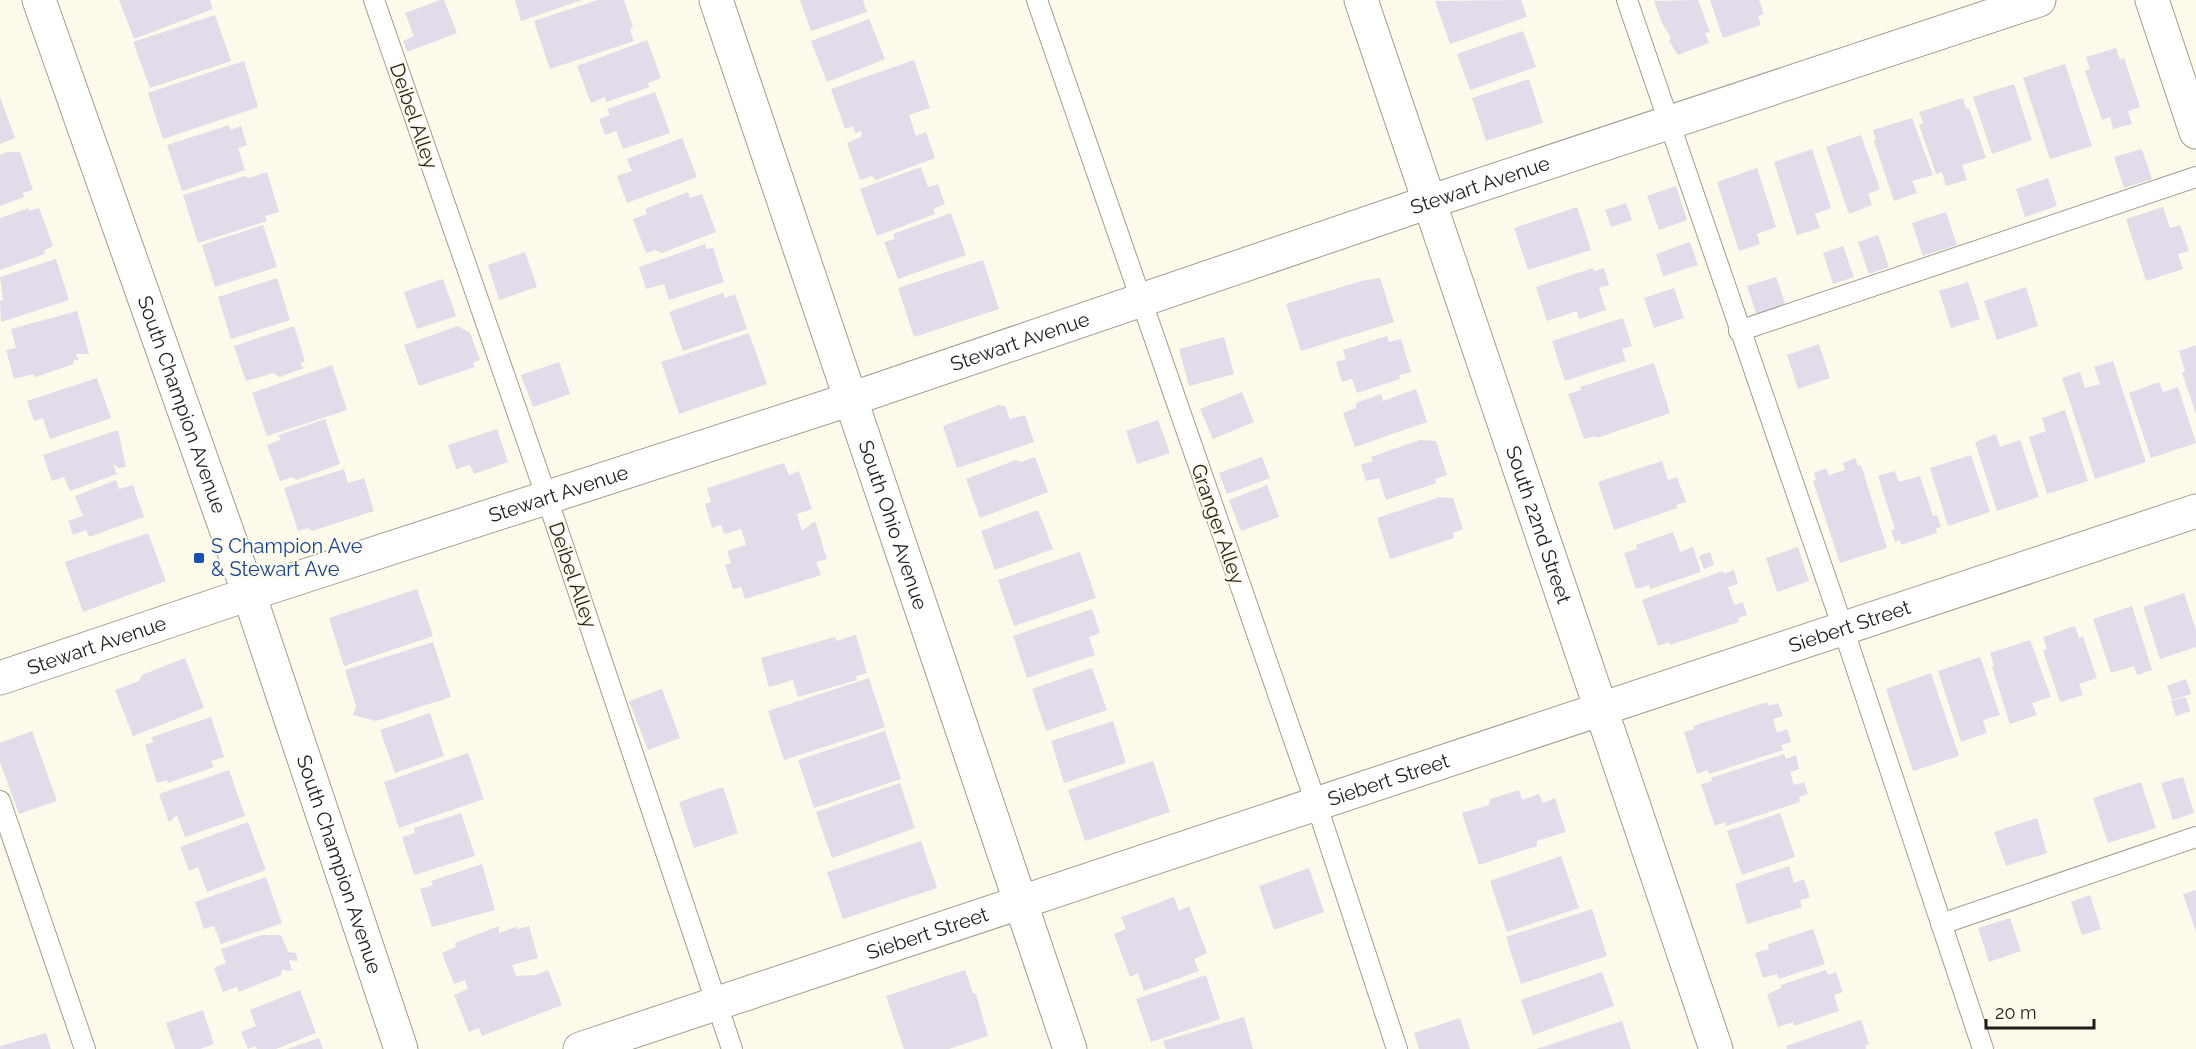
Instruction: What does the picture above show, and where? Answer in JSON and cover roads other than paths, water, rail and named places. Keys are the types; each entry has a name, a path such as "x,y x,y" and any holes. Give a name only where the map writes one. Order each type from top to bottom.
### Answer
{"street":[{"name":"South Champion Avenue","path":"39,0 249,594 400,1049"},
{"name":"South Ohio Avenue","path":"716,0 1070,1049"},
{"name":"South 22nd Street","path":"1361,0 1716,1049"},
{"name":"Stewart Avenue","path":"0,678 249,594 851,399 1429,202 2039,0"},
{"path":"2152,0 2196,132"},
{"name":"Siebert Street","path":"580,1049 1020,902 1317,806 1600,709 2196,511"}],"lane":[{"name":"Deibel Alley","path":"374,0 547,498 732,1049"},
{"name":"Granger Alley","path":"1037,0 1317,806 1397,1049"},
{"path":"1627,0 1843,628 1983,1049"},
{"path":"1739,331 2196,177"},
{"path":"0,801 84,1049"},
{"path":"1941,924 2196,837"}],"place":[{"name":"S Champion Ave & Stewart Ave","path":"199,558"}]}
